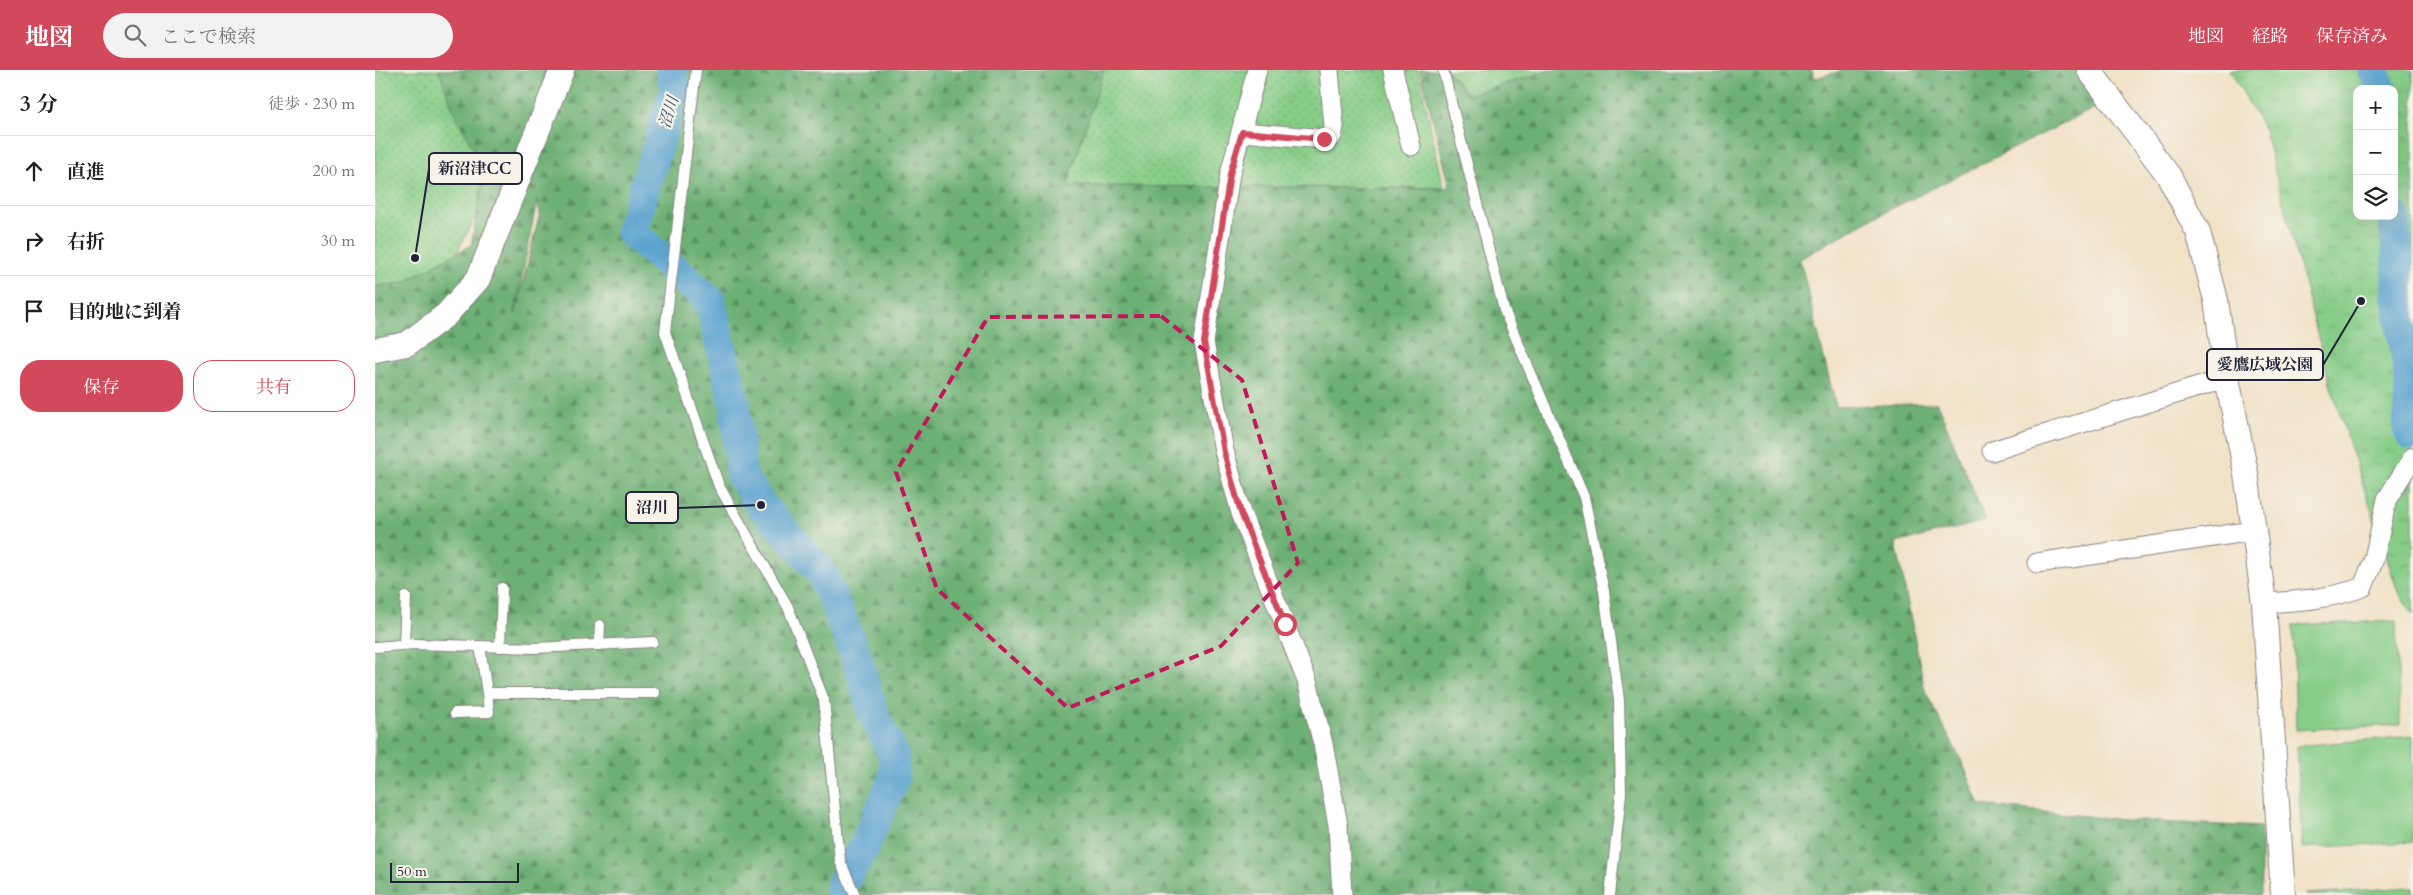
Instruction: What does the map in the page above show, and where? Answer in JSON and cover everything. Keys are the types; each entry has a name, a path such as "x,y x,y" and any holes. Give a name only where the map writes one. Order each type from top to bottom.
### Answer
{"street":[{"path":"375,350 407,344 446,315 478,279 562,70"},
{"path":"1257,70 1230,174 1204,342 1224,452 1241,513 1307,681 1323,744 1338,825 1342,895"},
{"path":"1242,132 1324,139 1331,136 1335,127 1329,70"},
{"path":"1393,70 1411,146"},
{"path":"2089,70 2169,176 2198,232 2216,300 2227,378 2246,473 2264,604 2283,895"},
{"path":"1992,450 2227,378"},
{"path":"2264,604 2314,601 2341,595 2363,587 2374,559 2387,499 2413,457"},
{"path":"2037,563 2253,531"}],"lane":[{"path":"696,70 665,332 719,486 788,607 824,700 840,861 855,895"},
{"path":"1443,70 1504,310 1584,497 1602,582 1619,700 1621,794 1610,895"},
{"path":"499,647 502,588"},
{"path":"404,644 406,597"},
{"path":"599,645 600,625"},
{"path":"375,647 404,644 536,648 653,642"},
{"path":"455,713 489,712 480,646"},
{"path":"487,693 655,692"}],"highlighted area":[{"path":"1161,316 1242,380 1298,563 1221,646 1068,708 937,589 896,472 988,317"}],"green space":[{"path":"375,70 511,70 497,174 412,341 375,343"},
{"path":"439,70 1104,70 1067,186 1444,188 1450,187 1420,70 1447,70 1468,95 1552,70 1812,70 1815,78 1844,70 2088,70 2111,100 1869,220 1800,259 1836,407 1937,403 1986,521 1896,543 1925,691 1963,764 1980,805 2123,820 2261,827 2261,895 375,895 375,286 402,283 471,245 485,169 455,115","holes":["537,200 540,213 515,314"]},
{"path":"1103,70 1418,70 1444,188 1067,186"},
{"path":"1445,70 1552,70 1552,72 1468,95"},
{"path":"2230,70 2413,70 2413,614 2398,592 2331,387 2264,129"},
{"path":"2396,621 2400,725 2296,730 2293,625"},
{"path":"2413,736 2413,842 2302,848 2297,746"},
{"path":"2413,887 2413,895 2306,895 2306,894"}],"waterway":[{"name":"沼川","path":"671,70 675,89 631,232 710,301 735,405 741,475 761,505 821,571 856,655 873,714 894,756 894,779 863,849 842,884 840,895"},
{"path":"2373,70 2379,85"},
{"path":"2394,220 2397,253 2397,298 2410,382 2408,429 2411,435"}],"place":[{"name":"新沼津CC","path":"415,258"},
{"name":"愛鷹広域公園","path":"2361,301"},
{"name":"沼川","path":"761,505"}],"route":[{"path":"1285,624 1241,513 1224,452 1204,342 1230,174 1242,132 1324,139"}]}
